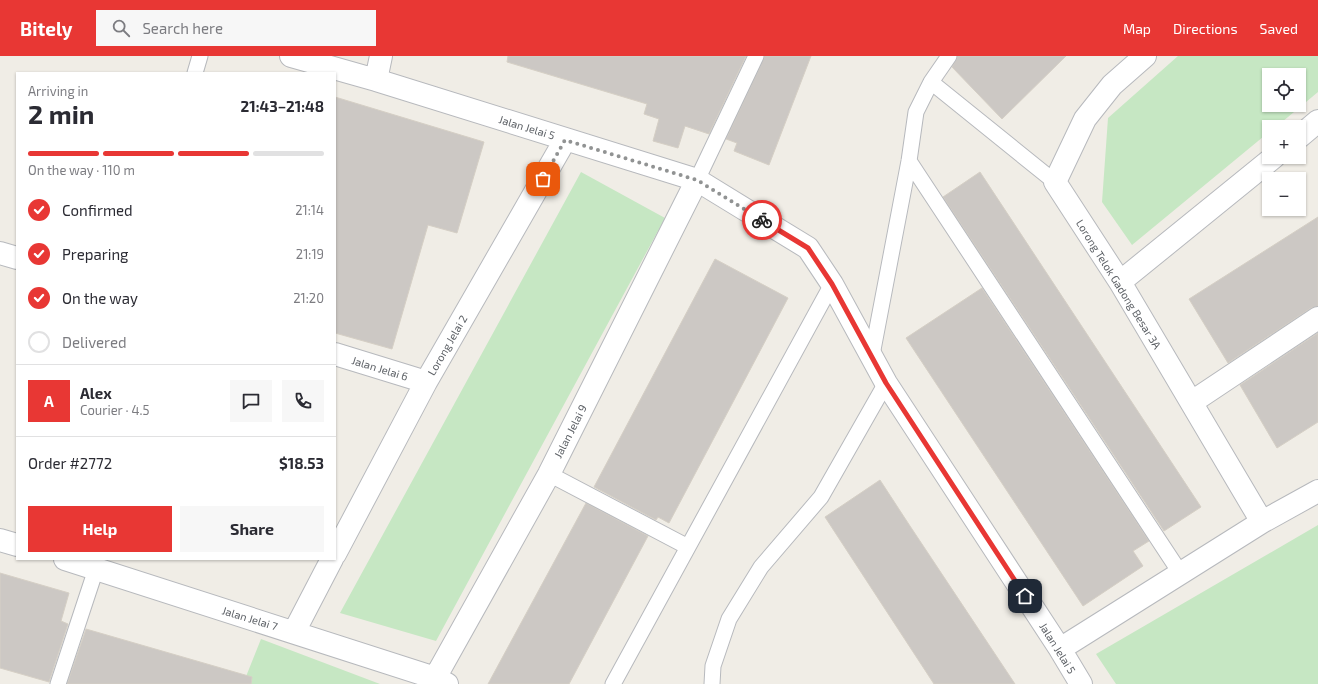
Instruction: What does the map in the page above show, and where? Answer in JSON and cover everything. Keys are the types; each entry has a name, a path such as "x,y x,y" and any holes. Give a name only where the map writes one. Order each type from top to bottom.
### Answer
{"street":[{"name":"Jalan Jelai 5","path":"291,56 376,80 697,180 808,248 832,284 886,383 1060,649 1081,684"},
{"path":"376,80 381,56"},
{"path":"1055,182 1085,119 1112,85 1145,56"},
{"path":"1306,130 1318,121"},
{"name":"Lorong Jelai 2","path":"336,552 426,382 565,140"},
{"path":"1120,282 1265,164"},
{"name":"Jalan Jelai 9","path":"441,681 549,474 697,180"},
{"name":"Lorong Telok Gadong Besar 3A","path":"1055,182 1120,282 1262,522"},
{"path":"0,253 16,258"},
{"path":"1192,402 1318,318"},
{"name":"Jalan Jelai 6","path":"336,354 426,382"},
{"path":"1060,649 1262,522 1318,491"},
{"path":"0,540 16,545"},
{"name":"Jalan Jelai 7","path":"68,560 294,632 441,681"},
{"path":"294,632 331,560"}],"lane":[{"path":"195,72 200,56"},
{"path":"697,180 756,56"},
{"path":"872,355 909,161 916,112 931,82 949,56"},
{"path":"931,82 1055,182"},
{"path":"909,161 1181,574"},
{"path":"613,684 832,284"},
{"path":"712,684 713,666 729,619 761,567 821,497 886,383"},
{"path":"549,474 688,547"},
{"path":"58,684 96,569"}],"green space":[{"path":"1178,56 1318,56 1318,92 1306,102 1306,68 1262,68 1262,112 1294,112 1284,120 1262,120 1262,138 1132,245 1102,202 1108,118"},
{"path":"581,172 665,218 436,641 340,613"},
{"path":"1318,525 1318,684 1116,684 1096,654"},
{"path":"261,639 380,684 243,684"}],"building":[{"path":"508,56 746,56 709,134 685,126 678,148 653,141 659,119 644,114 647,104 507,62"},
{"path":"765,56 811,56 769,165 734,151 737,143 726,139"},
{"path":"958,56 1066,56 1002,119 952,67"},
{"path":"336,97 484,142 457,233 428,225 392,349 336,333"},
{"path":"980,172 1201,507 1164,531 943,197"},
{"path":"1318,217 1318,306 1311,308 1228,363 1189,299"},
{"path":"715,259 788,298 669,523 658,517 656,520 594,487"},
{"path":"982,288 1149,541 1133,551 1143,566 1083,606 906,338"},
{"path":"1318,333 1318,422 1277,448 1240,385"},
{"path":"880,480 1015,684 934,684 825,517"},
{"path":"586,503 648,536 569,684 488,684"},
{"path":"0,573 69,593 61,621 68,624 49,682 0,668"},
{"path":"86,629 252,677 251,684 67,684"}],"way so far":[{"path":"543,179 565,140 697,180 762,220"}],"route":[{"path":"762,220 808,248 832,284 886,383 1025,596"}]}
